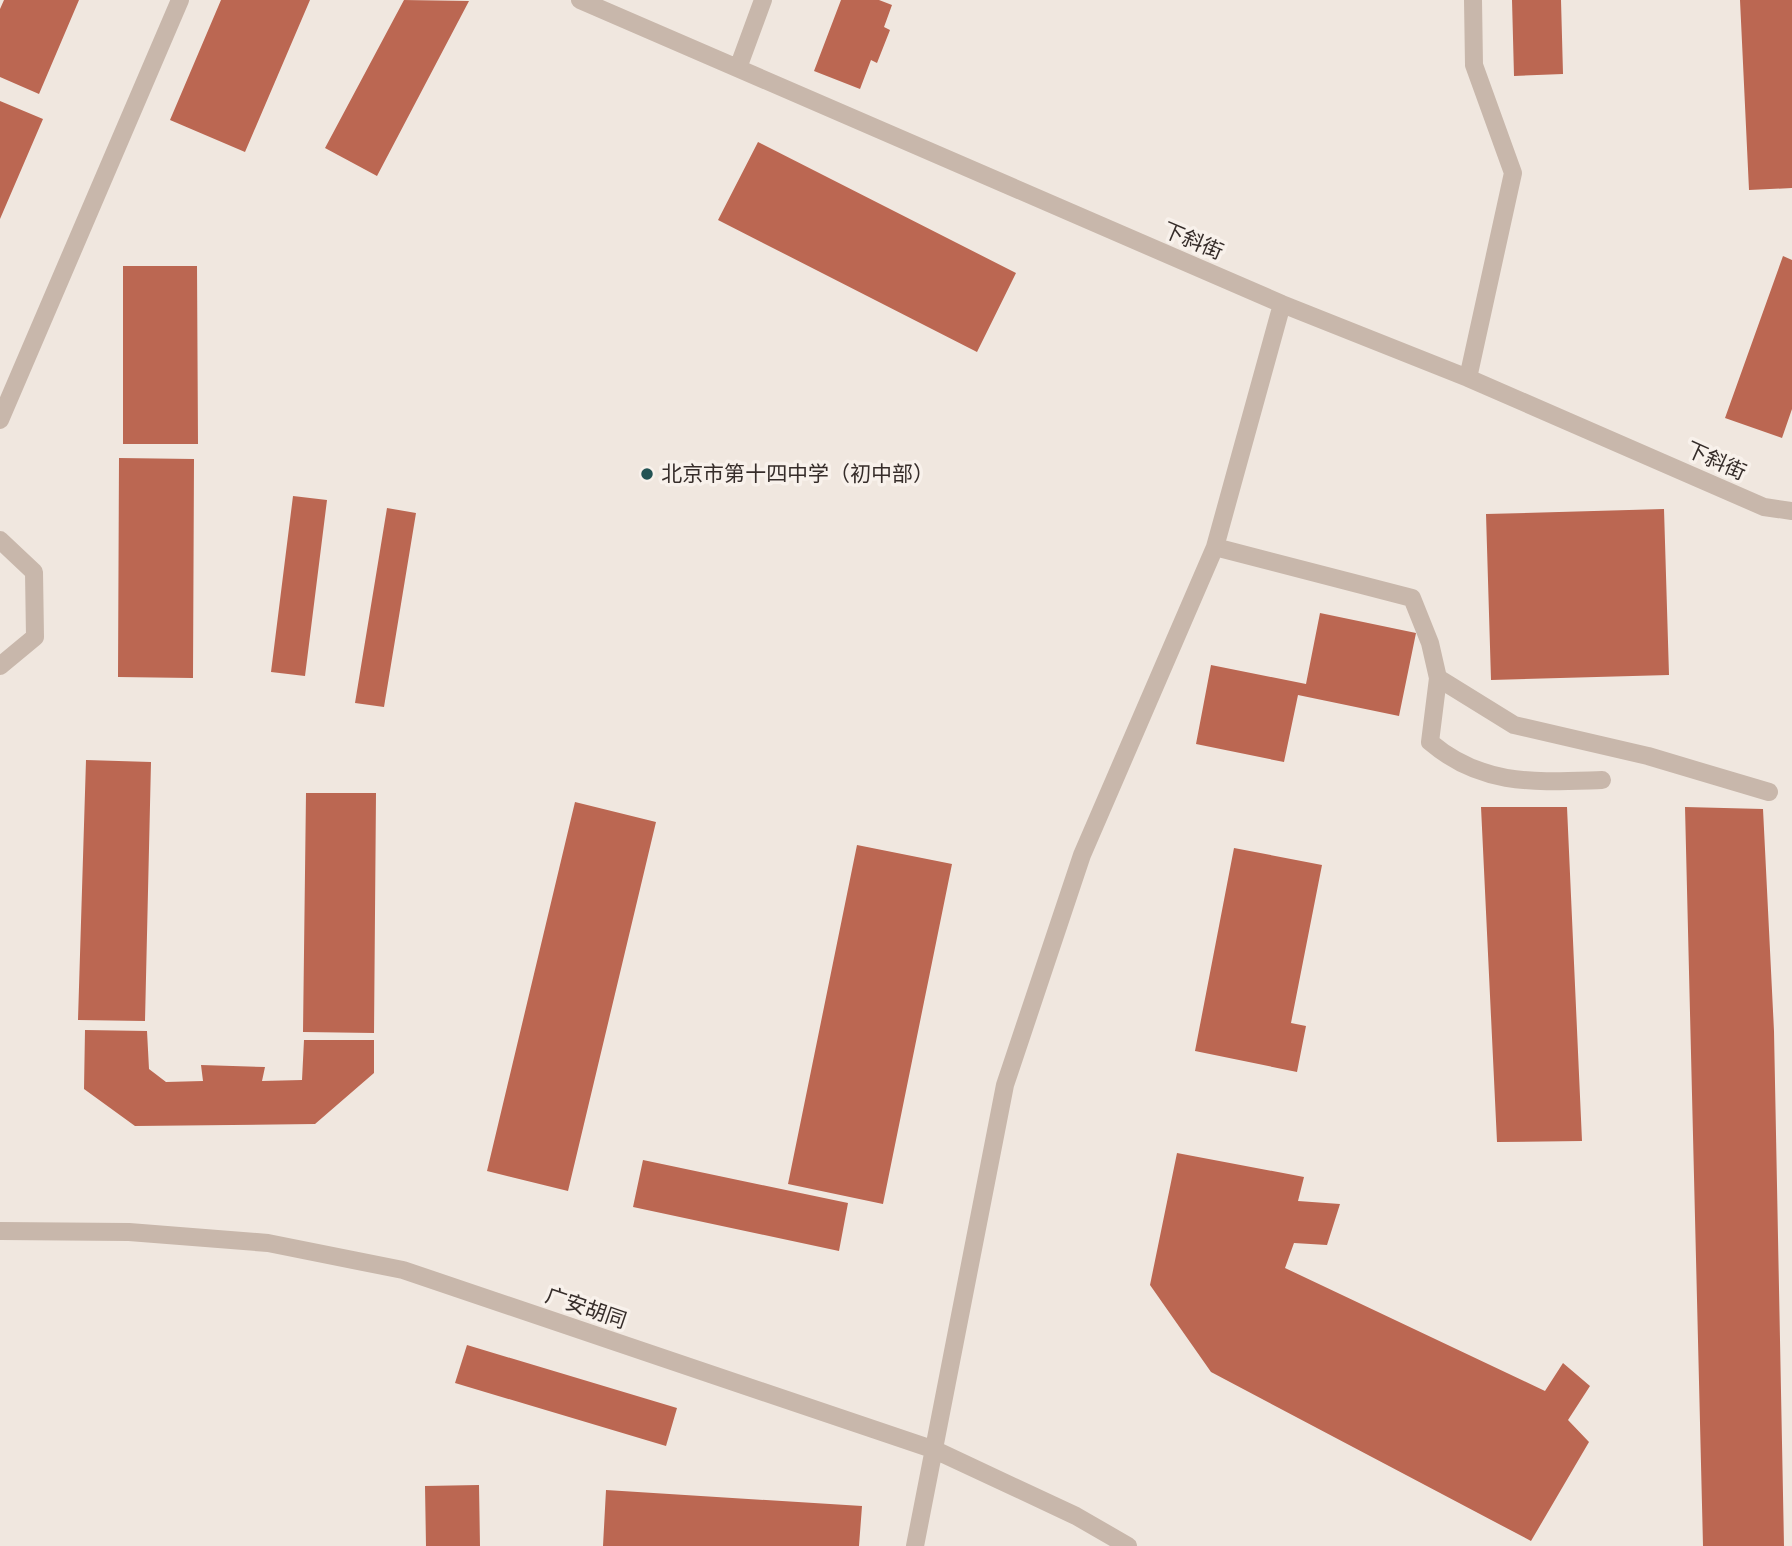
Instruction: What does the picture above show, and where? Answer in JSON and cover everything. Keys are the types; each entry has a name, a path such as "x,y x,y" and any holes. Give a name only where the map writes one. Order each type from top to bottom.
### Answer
{"street":[{"path":"0,420 180,0"},
{"name":"下斜街","path":"580,0 1282,304 1468,378 1764,507 1792,511"},
{"path":"738,68 763,0"},
{"path":"1468,378 1513,173 1474,65 1473,0"},
{"path":"915,1546 1005,1085 1083,855 1215,547 1282,304"},
{"path":"0,540 34,572 35,637 0,666"},
{"path":"1215,547 1412,598 1430,643 1438,678 1430,742 1452,761 1519,782 1602,780"},
{"path":"1438,678 1514,725 1647,756 1769,792"},
{"name":"广安胡同","path":"0,1231 128,1233 268,1243 403,1270 935,1450 1076,1516 1128,1546"}],"building":[{"path":"4,0 79,0 39,94 0,77 0,9"},
{"path":"221,0 310,0 245,152 170,120"},
{"path":"404,0 469,1 377,176 325,148"},
{"path":"841,0 879,0 892,5 884,27 890,30 877,63 871,60 860,89 814,71"},
{"path":"1512,0 1561,0 1563,74 1514,76"},
{"path":"1740,0 1792,0 1792,188 1749,190"},
{"path":"0,101 43,119 0,219"},
{"path":"758,142 1016,273 977,352 718,220"},
{"path":"1783,256 1792,260 1792,409 1782,438 1725,418"},
{"path":"123,266 197,266 198,444 123,444"},
{"path":"119,458 194,459 193,678 118,677"},
{"path":"293,496 327,500 305,676 271,672"},
{"path":"387,508 416,513 384,707 355,703"},
{"path":"1664,509 1669,675 1491,680 1486,514"},
{"path":"1320,613 1416,633 1399,716 1298,695 1284,762 1196,744 1211,665 1306,684"},
{"path":"86,760 151,762 145,1021 78,1020"},
{"path":"306,793 376,793 374,1033 303,1032"},
{"path":"575,802 656,822 568,1191 487,1171"},
{"path":"1481,807 1567,807 1582,1141 1497,1142"},
{"path":"1685,807 1763,809 1774,1031 1784,1546 1703,1546"},
{"path":"857,845 952,864 883,1204 788,1184"},
{"path":"1234,848 1322,865 1291,1023 1306,1026 1297,1072 1195,1051"},
{"path":"85,1030 147,1031 149,1069 166,1082 203,1081 201,1065 265,1067 262,1081 302,1080 304,1040 374,1040 374,1073 315,1124 135,1126 84,1089"},
{"path":"1177,1153 1304,1177 1298,1201 1340,1204 1327,1245 1294,1243 1285,1268 1545,1391 1563,1363 1590,1386 1568,1420 1589,1442 1531,1541 1211,1372 1150,1285"},
{"path":"643,1160 848,1203 839,1251 633,1207"},
{"path":"467,1345 677,1408 666,1446 455,1383"},
{"path":"479,1485 480,1546 426,1546 425,1486"},
{"path":"606,1490 862,1506 859,1546 603,1546"}],"place":[{"name":"北京市第十四中学（初中部）","path":"647,474"}]}
